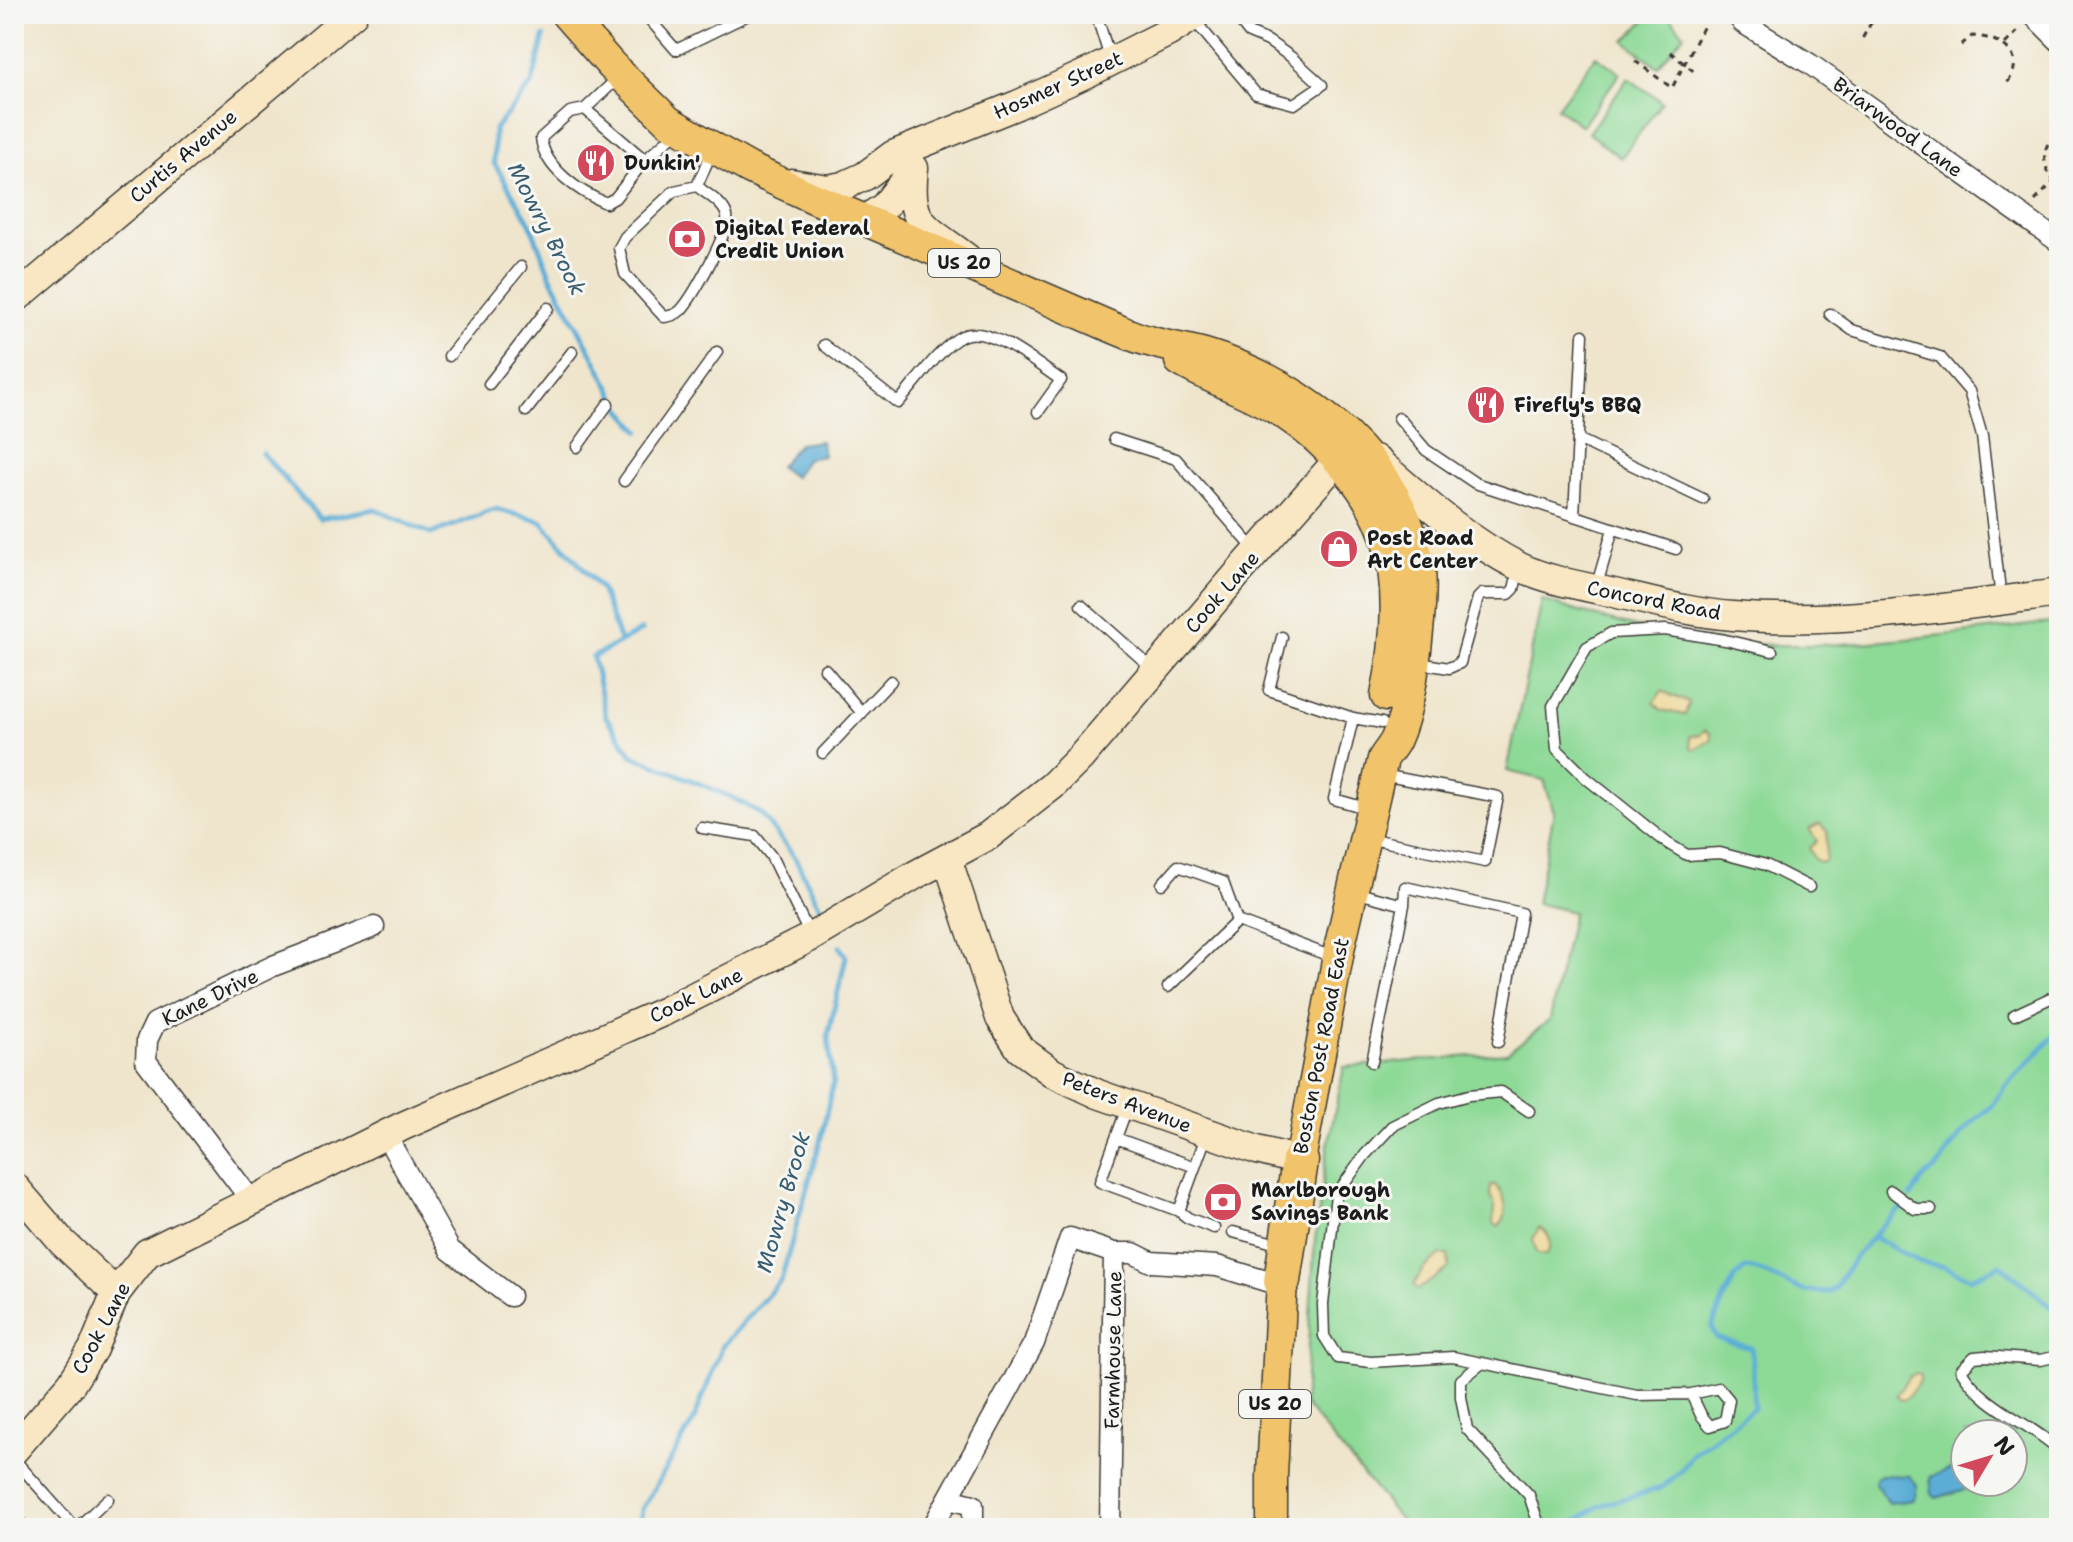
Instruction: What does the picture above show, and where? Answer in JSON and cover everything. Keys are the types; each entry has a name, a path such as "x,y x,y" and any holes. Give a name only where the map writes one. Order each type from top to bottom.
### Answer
{"highway":[{"name":"Boston Post Road East","path":"1282,1281 1300,1161"}],"main road":[{"name":"US 20","path":"566,14 668,121 749,168 1147,341 1203,374 1282,412 1317,439 1341,446"},
{"name":"Boston Post Road East","path":"1300,1161 1337,959 1381,767 1396,738 1414,662 1421,606 1420,570 1364,496 1341,446"},
{"name":"Boston Post Road East","path":"1381,767 1379,740 1367,720 1393,663 1400,544"},
{"name":"Boston Post Road East","path":"1272,1528 1282,1281"}],"street":[{"name":"Curtis Avenue","path":"14,300 353,14"},
{"name":"Briarwood Lane","path":"1736,14 1743,23 1810,64 2059,242"},
{"name":"Hosmer Street","path":"782,182 828,189 843,186 927,153 959,129 1111,62 1194,16"},
{"path":"2029,19 2059,41"},
{"name":"Hosmer Street","path":"866,219 884,207 903,162"},
{"path":"903,162 914,211 920,221 984,271"},
{"name":"Concord Road","path":"1341,446 1482,546 1519,566 1596,589 1692,611 1811,618 1895,613 2059,593"},
{"name":"Cook Lane","path":"14,1450 71,1384 93,1349 116,1293 147,1253 385,1134 640,1022 811,937 988,836 1052,786 1081,757 1257,551 1341,446"},
{"path":"1400,544 1421,527 1438,522 1453,524"},
{"path":"1400,544 1427,554 1482,546"},
{"name":"Peters Avenue","path":"947,858 1000,1018 1020,1049 1053,1073 1098,1094 1300,1161"},
{"name":"Kane Drive","path":"251,1200 146,1061 147,1040 155,1023 189,1004 273,966 374,927"},
{"path":"385,1134 450,1250 510,1296"},
{"path":"14,1186 62,1242 116,1293"},
{"name":"Farmhouse Lane","path":"932,1528 1034,1343 1070,1238 1114,1253 1110,1528"},
{"path":"1114,1253 1133,1253 1151,1262 1217,1266 1266,1281 1282,1281"},
{"path":"949,1499 973,1505 973,1528"}],"lane":[{"path":"645,14 676,50 750,14"},
{"path":"1096,14 1111,62"},
{"path":"1194,16 1256,94 1294,104 1322,85 1291,57 1268,41 1249,33 1234,14"},
{"path":"621,75 585,109 570,112 541,138 543,153 558,171 594,198 606,203 615,198 645,160 681,129"},
{"path":"585,109 645,160"},
{"path":"697,186 714,148"},
{"path":"697,186 725,209 727,224 681,311 664,317 625,274 619,248 625,237 674,191 697,186"},
{"path":"449,356 521,267"},
{"path":"489,384 548,308"},
{"path":"1830,314 1852,330 1940,357 1969,391 1982,436 2001,600"},
{"path":"824,345 898,403 944,352 964,335 988,335 1061,380 1038,412"},
{"path":"1574,516 1583,335"},
{"path":"526,411 572,352"},
{"path":"624,481 717,352"},
{"path":"577,447 608,404"},
{"path":"1399,418 1426,450 1475,483 1676,549"},
{"path":"1114,439 1176,459 1257,551"},
{"path":"1578,439 1703,499"},
{"path":"1596,589 1613,529"},
{"path":"1414,662 1449,668 1460,663 1478,598 1482,594 1509,594 1514,589 1519,566"},
{"path":"1081,605 1155,670"},
{"path":"1772,651 1665,630 1611,633 1587,647 1553,706 1557,749 1586,778 1667,843 1687,855 1720,853 1766,865 1809,887"},
{"path":"1282,637 1269,690 1367,720 1334,799 1368,824 1485,862 1498,797 1381,767"},
{"path":"825,669 862,713"},
{"path":"823,753 891,681"},
{"path":"702,828 755,836 771,856 811,937"},
{"path":"1162,884 1178,866 1223,882 1237,921 1337,959"},
{"path":"1372,1062 1405,887 1521,913 1498,1042"},
{"path":"1352,891 1404,905"},
{"path":"1168,987 1237,921"},
{"path":"2014,1015 2059,994"},
{"path":"1529,1111 1501,1092 1469,1095 1439,1103 1392,1126 1365,1155 1336,1195 1323,1304 1324,1336 1338,1358 1371,1362 1453,1357 1637,1395 1691,1394"},
{"path":"1128,1105 1100,1182 1179,1211 1214,1228"},
{"path":"1179,1211 1208,1133"},
{"path":"1116,1138 1195,1167"},
{"path":"1891,1191 1915,1209 1931,1209"},
{"path":"1233,1232 1272,1245 1287,1245"},
{"path":"2059,1356 2040,1360 1974,1357 1961,1370 1983,1398 2009,1417 2039,1432 2057,1448 2059,1465"},
{"path":"1481,1364 1461,1380 1467,1429 1529,1495 1540,1528"},
{"path":"14,1459 76,1528 108,1499"},
{"path":"14,1517 25,1528"}],"path":[{"path":"1635,61 1672,88 1710,14"},
{"path":"1862,14 1871,23"},
{"path":"1862,39 1871,23 1890,14"},
{"path":"2005,44 2029,19"},
{"path":"1961,45 1972,36 1989,36 2005,44 2015,61 2013,77 2004,87"},
{"path":"1670,52 1697,74"},
{"path":"2048,144 2044,157 2054,181 2059,185"},
{"path":"2047,188 2054,181"}],"green space":[{"path":"1651,14 1668,14 1684,34 1658,67 1625,41"},
{"path":"1596,56 1620,73 1582,126 1557,108"},
{"path":"1628,78 1662,102 1621,158 1588,133"},
{"path":"1542,600 1656,631 1744,644 1810,645 1881,641 2059,622 2059,1528 1407,1528 1304,1404 1315,1240 1328,1145 1344,1067 1507,1053 1550,1020 1573,912 1536,903 1554,812 1544,780 1507,771"}],"sand":[{"path":"1662,691 1689,703 1685,715 1661,710 1654,702"},
{"path":"1705,730 1711,734 1711,740 1696,749 1691,748 1690,736 1699,735"},
{"path":"1820,824 1827,831 1826,860 1822,863 1814,859 1809,848 1817,841 1809,829"},
{"path":"1495,1185 1506,1206 1498,1227 1493,1223 1494,1204 1490,1195 1491,1186"},
{"path":"1539,1228 1550,1240 1546,1255 1537,1254 1533,1239"},
{"path":"1441,1255 1448,1255 1449,1268 1418,1290 1414,1285 1423,1269"},
{"path":"1915,1374 1920,1375 1920,1381 1906,1399 1900,1400 1896,1395"}],"water":[{"path":"821,441 823,456 807,459 794,477 779,466 799,444"},
{"path":"1949,1470 1949,1494 1936,1498 1932,1493 1930,1477"},
{"path":"1880,1475 1910,1476 1917,1486 1914,1500 1889,1503 1875,1484 1875,1479"}],"waterway":[{"name":"Mowry Brook","path":"544,37 532,84 494,130 494,163 530,223 550,275 622,410 640,431"},
{"path":"262,453 320,519 375,509 431,534 495,509 541,521 601,589 620,641"},
{"name":"Mowry Brook","path":"642,630 593,657 606,717 632,755 731,797 760,813 794,856 820,907"},
{"name":"Mowry Brook","path":"639,1528 642,1509 693,1422 723,1345 781,1280 821,1138 833,1083 828,1035 846,957 840,947"},
{"path":"1911,1196 1924,1177 1938,1167 1970,1124 1993,1105 2004,1088 2059,1031"},
{"path":"1566,1528 1599,1506 1661,1488 1680,1472 1692,1455 1754,1408 1751,1348 1716,1338 1712,1327 1735,1278 1746,1268 1805,1291 1829,1292 1835,1288 1855,1257 1902,1208"},
{"path":"1873,1237 1920,1262 1945,1267 1970,1278 2001,1265 2059,1313"}],"place":[{"name":"Dunkin'","path":"596,163"},
{"name":"Digital Federal Credit Union","path":"687,239"},
{"name":"Firefly's BBQ","path":"1486,405"},
{"name":"Post Road Art Center","path":"1339,549"},
{"name":"Marlborough Savings Bank","path":"1223,1202"}]}
